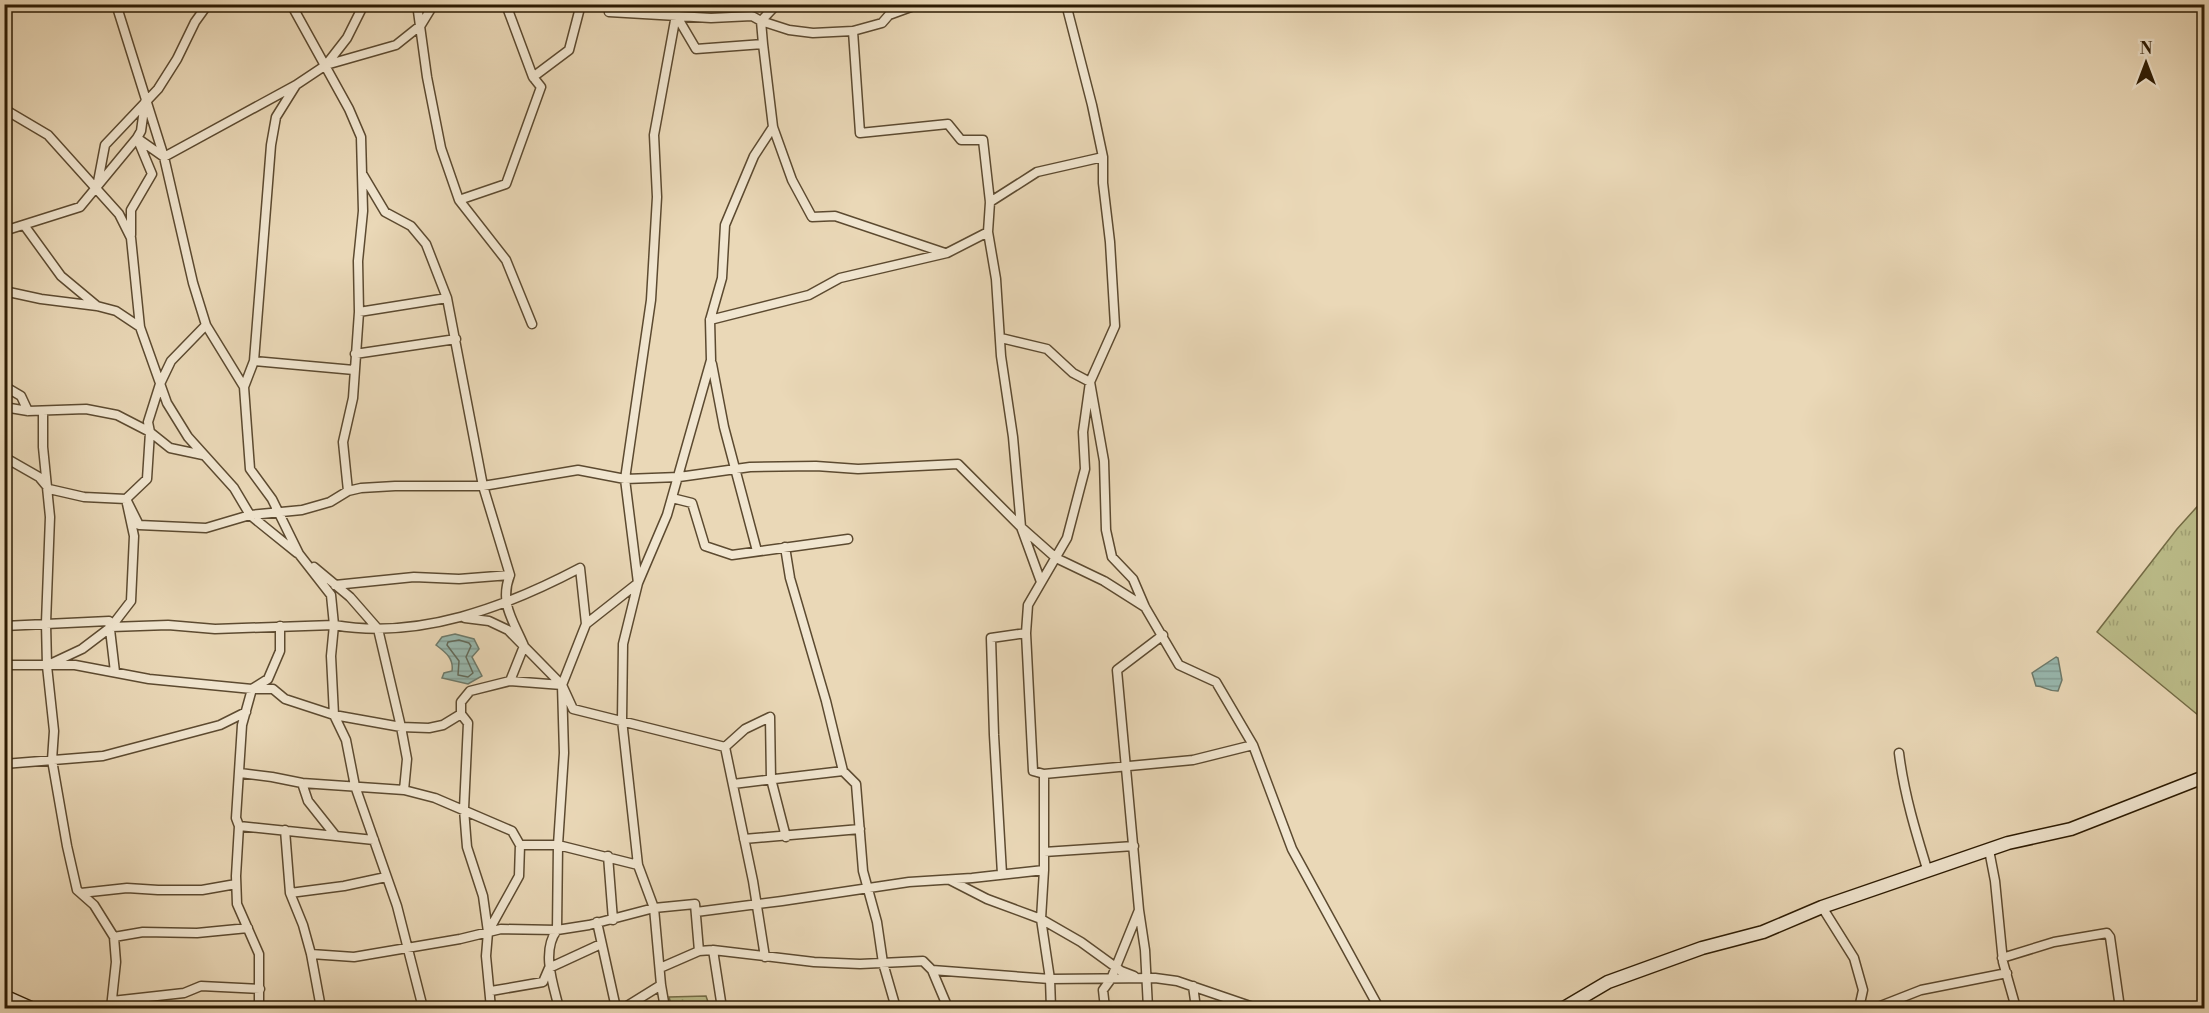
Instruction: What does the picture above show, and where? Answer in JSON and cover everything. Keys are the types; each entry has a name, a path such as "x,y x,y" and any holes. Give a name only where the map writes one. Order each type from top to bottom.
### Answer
{"street":[{"path":"116,4 164,157 193,283 206,325 244,387"},
{"path":"97,188 105,145 145,100 158,89 177,59 195,22 208,4"},
{"path":"291,4 326,65 361,137 363,211 358,261 359,312 353,398 343,442 348,491"},
{"path":"326,65 347,38 364,4"},
{"path":"417,4 426,77 441,148 459,200 506,260 532,324"},
{"path":"164,157 296,85 326,65 396,45 421,25 432,7 437,4"},
{"path":"459,200 506,184 541,87 533,77 508,10 509,4"},
{"path":"533,77 569,50 581,4"},
{"path":"611,4 609,12 711,18 752,16 789,30 813,33 853,31 882,23 888,15 919,4"},
{"path":"638,583 625,479 651,300 657,197 654,135 677,4"},
{"path":"777,4 761,21 773,127 792,180 812,217 835,216 947,253"},
{"path":"888,4 888,15"},
{"path":"1066,4 1103,157 1103,183 1110,242 1115,326 1090,382 1083,432 1085,469 1067,538 1028,606 1026,633 1033,771 1044,774 1193,760 1253,745"},
{"path":"676,15 696,49 763,44"},
{"path":"853,31 861,133 948,124 961,140 983,140 990,202 988,232 996,279 1001,356 1021,527 1041,582"},
{"path":"296,85 276,117 271,145 254,361 244,387 250,469 279,512 299,554 332,595 334,625 331,656 334,715 346,740 355,786 398,906 423,1008"},
{"path":"4,231 80,207 137,138 141,131 145,100"},
{"path":"4,109 48,135 119,214 130,238"},
{"path":"758,551 724,427 711,360 710,320 722,278 725,225 754,156 773,127"},
{"path":"137,138 164,157"},
{"path":"137,138 152,174 130,210 130,238 140,327 167,403 188,437 234,488 249,515 350,597 378,628 407,759 404,790"},
{"path":"990,202 1037,172 1103,157"},
{"path":"363,176 385,212 411,226 426,244 447,298 483,486 510,575 505,601 524,646 510,681"},
{"path":"24,225 61,276 97,306"},
{"path":"710,320 809,295 840,278 947,253 988,232"},
{"path":"4,291 116,311 140,327"},
{"path":"359,312 447,298"},
{"path":"4,457 39,477 49,489 84,496 126,499 147,479 150,432 148,422 160,384 171,361 206,325"},
{"path":"1001,338 1047,349 1073,373 1090,382"},
{"path":"355,354 456,339"},
{"path":"665,1008 654,908 638,865 622,720 623,644 638,583 679,477 711,360"},
{"path":"254,361 354,370"},
{"path":"1090,382 1104,461 1106,530 1112,557 1133,579 1145,607 1163,634 1179,665 1216,682 1253,745 1293,849 1379,1008"},
{"path":"4,386 21,396 28,411"},
{"path":"4,407 28,411 86,409 117,415 150,432 171,448 203,455"},
{"path":"43,411 43,447 50,517 46,623 47,666 54,731 52,760 77,890 98,910 114,937 116,962 112,1005 183,993 201,986 260,989"},
{"path":"126,499 139,525 206,528 249,515 302,510 330,502 348,491 395,486 483,486 578,470 625,479 679,477 761,467 816,466 858,469 958,464 1021,527 1056,558 1104,582 1145,607"},
{"path":"672,498 692,503 705,546 732,555 848,539"},
{"path":"47,666 82,649 111,627 131,601 134,536 126,499"},
{"path":"785,547 790,578 826,701 843,771 856,784 866,887 878,922 884,963 896,1008"},
{"path":"459,618 556,580 580,568 586,624 562,685 564,753 558,845 557,930 550,939 549,968 559,1008"},
{"path":"335,585 414,577 459,579 510,575"},
{"path":"586,624 638,583"},
{"path":"111,627 168,625 215,629 334,625 378,628 459,618 489,621 508,630 562,685 573,709 725,747"},
{"path":"4,626 109,621 115,672"},
{"path":"259,1008 260,954 237,904 239,826 236,818 242,725 252,689 268,679 280,651 280,626"},
{"path":"1002,874 994,735 992,638 1026,633"},
{"path":"1148,1008 1117,670 1163,634"},
{"path":"4,665 75,665 149,679 273,689 285,699 334,715 401,726 429,728 443,725 461,714"},
{"path":"489,1008 490,991 486,956 488,932 483,896 467,847 464,809 468,723 461,714 461,702 470,691 510,681 562,685"},
{"path":"4,764 103,756 220,725 246,712"},
{"path":"725,747 745,729 770,717 771,779 786,837"},
{"path":"725,747 757,904 765,957"},
{"path":"1899,753 1901,774 1910,813 1928,872"},
{"path":"733,784 843,771"},
{"path":"240,773 302,783 404,790 464,809 512,831 520,845 519,876 488,932"},
{"path":"1044,774 1044,870 1041,919 1050,979 1051,1008"},
{"path":"1563,1008 1608,982 1702,948 1762,932 1822,907 2008,843 2071,829 2205,777"},
{"path":"302,783 308,801 335,835"},
{"path":"239,826 374,840"},
{"path":"744,839 861,829"},
{"path":"285,830 290,893 303,925 311,954 321,1008"},
{"path":"520,845 558,845 638,865"},
{"path":"1044,852 1134,846"},
{"path":"1989,850 1995,881 2002,958 2016,1008"},
{"path":"608,856 613,920"},
{"path":"696,912 866,887 1044,870"},
{"path":"290,893 344,886 386,877"},
{"path":"947,879 987,899 1041,919 1081,942 1115,967 1144,978"},
{"path":"81,893 127,888 202,890 236,884"},
{"path":"311,954 354,957 460,939 512,927 557,930 613,920 654,908 695,904 699,951"},
{"path":"1822,907 1854,958 1863,990 1859,1008"},
{"path":"1105,1008 1103,990 1111,979 1139,910"},
{"path":"597,922 616,1008"},
{"path":"114,937 143,932 197,933 248,928"},
{"path":"2002,958 2054,942 2107,933 2110,937 2120,1008"},
{"path":"490,991 543,982 549,968 601,944"},
{"path":"660,968 699,951 713,950 814,963 923,961 932,970 948,1008"},
{"path":"713,950 722,1008"},
{"path":"932,970 1050,979 1144,978 1178,981 1256,1008"},
{"path":"1875,1008 1921,990 2007,974"},
{"path":"624,1008 661,985"},
{"path":"1193,986 1196,1008"},
{"path":"11,1002 31,1008"}],"green space":[{"path":"1719,5 1856,5 1852,11 1725,11"},
{"path":"2204,499 2204,720 2097,632 2177,529"},
{"path":"706,996 710,1008 672,1008 669,997"}],"water":[{"path":"455,634 474,639 479,649 472,657 482,676 468,684 442,678 444,673 452,671 452,662 436,645 442,637"},
{"path":"2056,657 2062,680 2058,691 2036,686 2032,673"}]}
